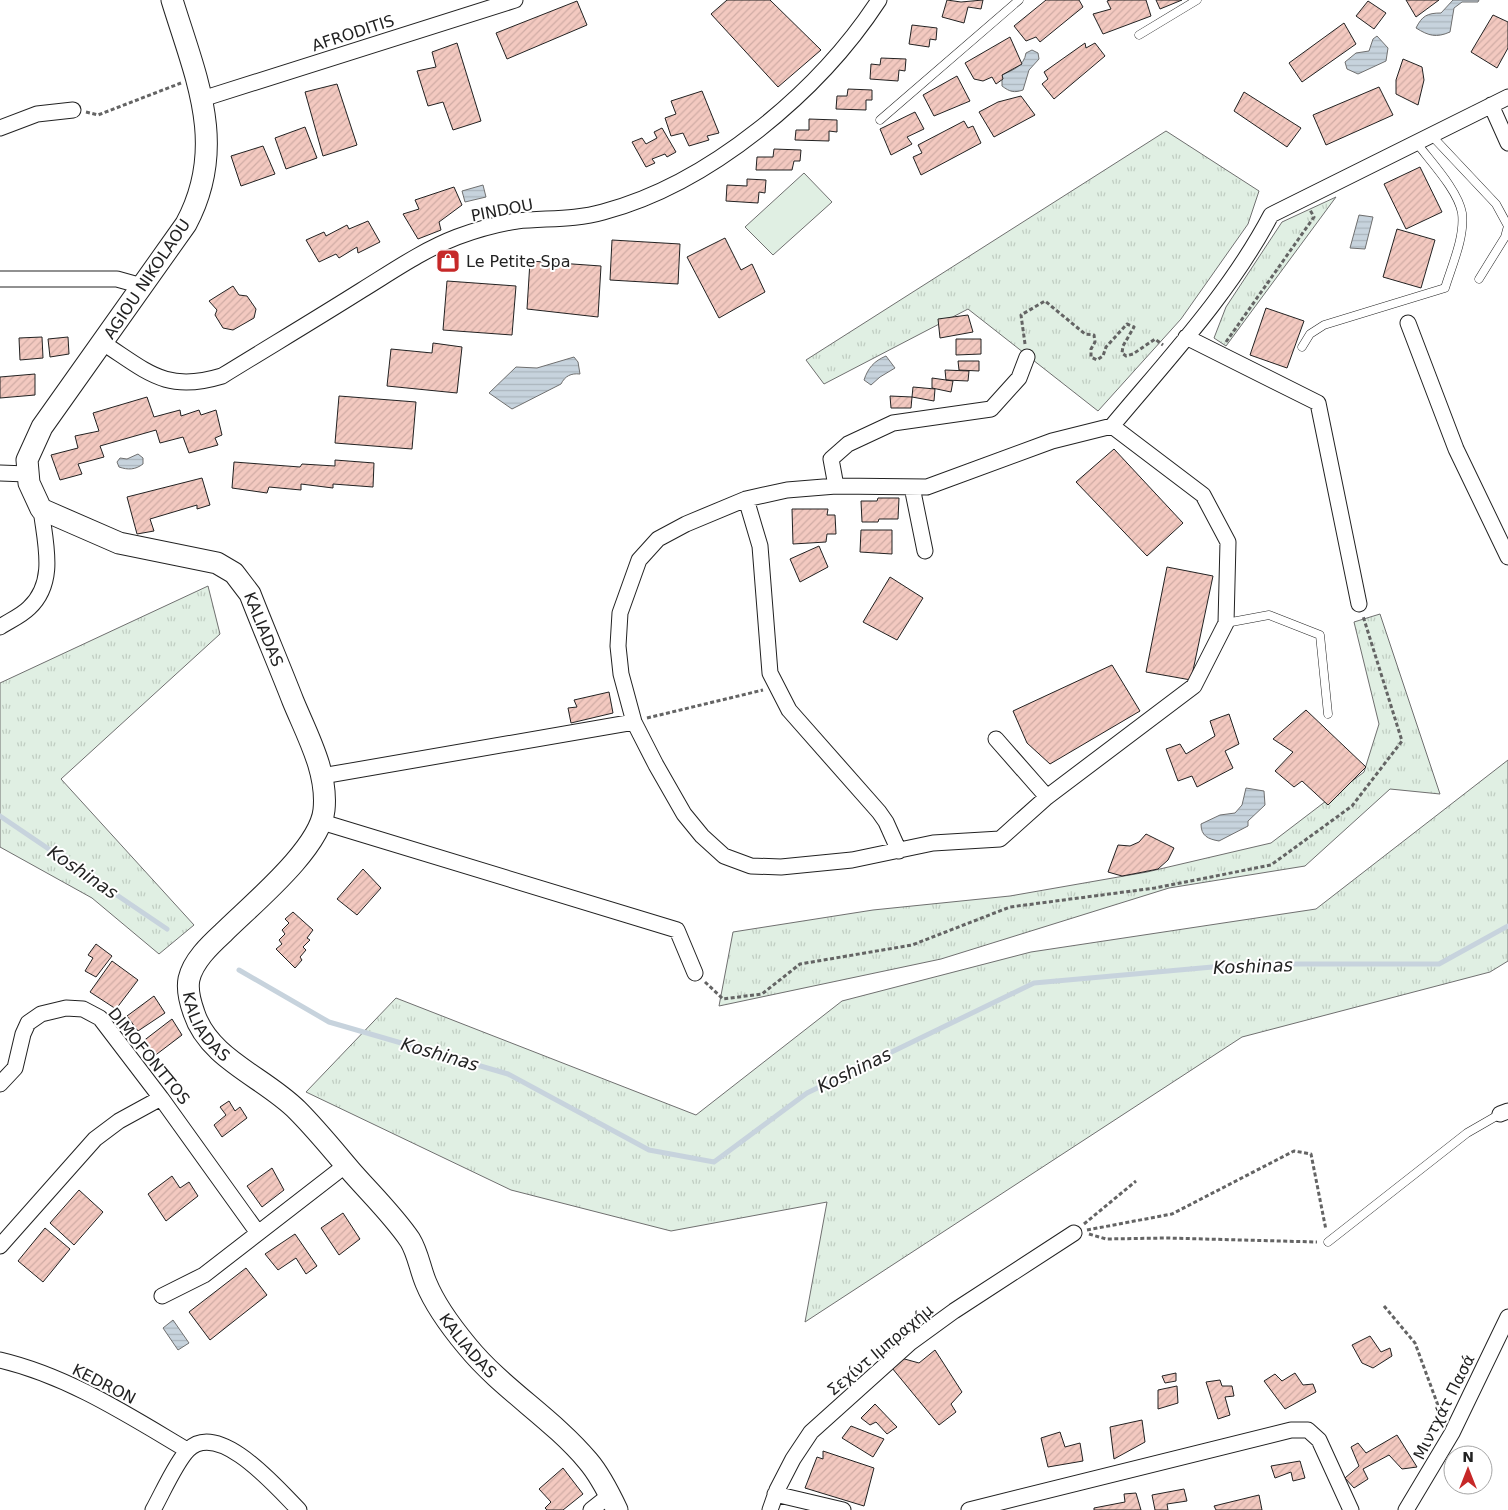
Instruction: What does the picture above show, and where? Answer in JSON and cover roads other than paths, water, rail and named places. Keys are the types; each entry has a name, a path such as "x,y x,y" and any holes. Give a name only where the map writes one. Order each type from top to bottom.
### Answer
{"street":[{"name":"AGIOU NIKOLAOU","path":"41,510 34,497 27,474 27,460 42,427 186,224 199,193 207,144 202,99 172,0"},
{"name":"AFRODITIS","path":"202,99 515,0"},
{"name":"PINDOU","path":"103,343 154,376 171,382 202,382 222,376 431,248 488,227 517,221 584,216 620,207 646,196 701,170 749,137 804,89 837,55 878,0"},
{"path":"1112,426 1203,495 1228,542 1226,623 1194,686 1048,798 1000,839 933,843 852,860 781,867 751,866 724,856 702,836 684,814 634,722 621,674 618,646 620,614 639,560 658,539 686,524 746,499 787,490 836,486 927,487 1052,441 1112,426 1186,337 1260,237 1271,215 1508,97"},
{"path":"1491,105 1508,143"},
{"path":"0,128 37,114 73,110"},
{"path":"0,280 117,279 142,286"},
{"path":"1408,323 1456,449 1508,555"},
{"path":"1186,337 1318,403 1359,604"},
{"path":"836,486 831,459 848,444 893,423 991,409 1019,378 1027,357"},
{"path":"0,473 27,474"},
{"path":"912,487 925,551"},
{"path":"746,499 760,546 770,672 789,710 808,734 879,812 886,822 899,851"},
{"path":"0,627 28,609 43,591 48,562 41,510"},
{"name":"KALIADAS","path":"41,510 119,543 207,559 234,573 250,594 313,749 322,776 324,795 322,822 314,837 297,859 209,946 195,966 190,978 189,988 194,1014 200,1028 216,1047 235,1063 276,1091 297,1110 346,1165 410,1241 432,1295 466,1345 493,1374 573,1444 589,1462 613,1503"},
{"path":"322,776 634,722"},
{"path":"996,739 1048,798"},
{"path":"322,822 677,930 695,972"},
{"name":"DIMOFONTTOS","path":"0,1084 15,1068 23,1034 28,1023 41,1014 66,1008 83,1009 100,1018 161,1098 258,1233"},
{"path":"0,1246 95,1139 119,1121 161,1098"},
{"path":"162,1296 204,1275 346,1165"},
{"name":"Σεχίντ Ιμπραχήμ","path":"770,1510 793,1458 811,1432 910,1343 954,1311 1074,1232"},
{"name":"Μιντχάτ Πασά","path":"1406,1510 1452,1433 1508,1318"},
{"name":"KEDRON","path":"0,1360 41,1373 105,1402 187,1450"},
{"path":"969,1510 1291,1430 1308,1430 1319,1440 1351,1510"},
{"path":"153,1510 187,1450 206,1441 227,1446 276,1487 299,1510"},
{"path":"776,1494 843,1510"},
{"path":"591,1510 613,1503"}],"lane":[{"path":"880,120 1019,0"},
{"path":"1139,36 1197,0"},
{"path":"1431,135 1496,204 1508,226 1505,238 1479,279"},
{"path":"1302,348 1310,334 1324,325 1446,288 1458,246 1462,213 1455,195 1416,142"},
{"path":"1226,623 1269,615 1320,635 1328,714"},
{"path":"1328,1242 1467,1133 1504,1113"}],"waterway":[{"name":"Koshinas","path":"0,816 167,929"},
{"name":"Koshinas","path":"239,970 329,1022 508,1074 649,1150 714,1162 807,1093 1034,983 1246,964 1439,964 1508,926"}],"place":[{"name":"Le Petite Spa","path":"448,261"}]}
